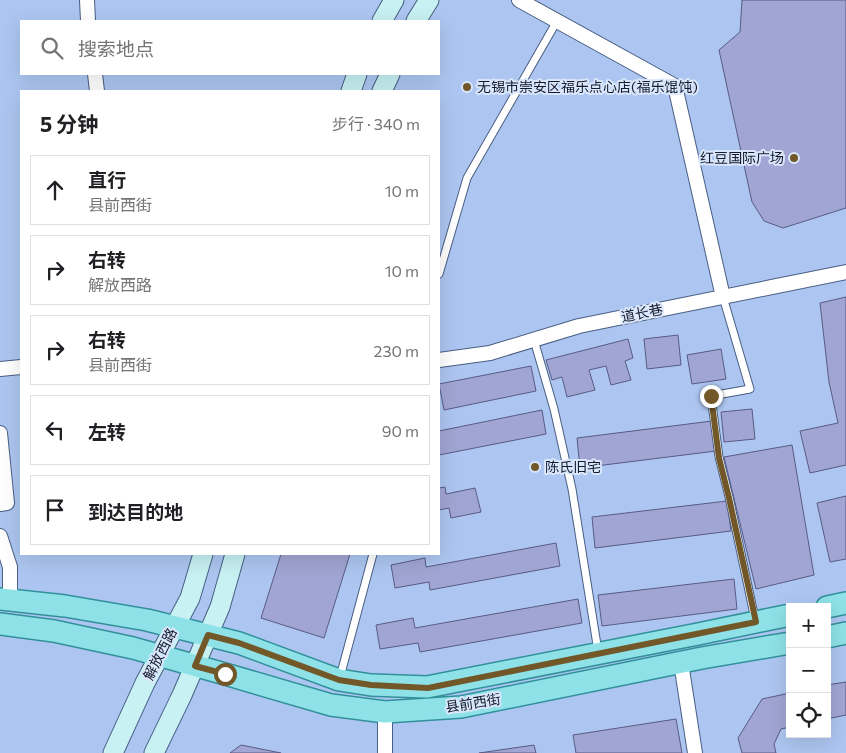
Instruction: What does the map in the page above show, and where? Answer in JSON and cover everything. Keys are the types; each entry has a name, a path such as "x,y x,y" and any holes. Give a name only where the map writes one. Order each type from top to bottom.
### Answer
{"main road":[{"path":"383,20 394,0"},
{"path":"417,20 429,0"},
{"path":"351,90 357,75"},
{"path":"382,90 390,75"},
{"name":"解放西路","path":"113,753 144,683 190,598 203,555"},
{"path":"154,753 182,695 220,607 235,555"},
{"name":"县前西街","path":"5,600 65,606 174,626 239,643 339,680 371,685 428,688 786,616"},
{"path":"831,606 846,603"},
{"name":"县前西街","path":"0,624 54,630 159,655 331,705 385,712 461,708 702,658 786,644"},
{"path":"831,635 846,633"}],"street":[{"path":"87,0 88,20"},
{"path":"519,0 675,86 724,297"},
{"path":"95,75 97,90"},
{"name":"道长巷","path":"440,360 490,354 579,326 846,272"},
{"path":"0,369 20,367"},
{"path":"0,433 7,503 0,504"},
{"path":"0,536 10,567 5,600"},
{"path":"681,663 695,753"},
{"path":"385,712 385,753"}],"lane":[{"path":"440,271 467,178 557,21"},
{"path":"724,297 750,389 711,396 719,458 756,622"},
{"path":"534,340 554,409 572,489 599,654"},
{"path":"339,680 373,555"}],"building":[{"name":"红豆国际广场","path":"742,0 846,0 846,208 783,228 764,221 752,202 719,50 740,32"},
{"path":"846,297 846,465 810,473 800,431 838,423 829,382 820,303"},
{"path":"678,335 681,365 647,369 644,339"},
{"path":"628,339 633,358 625,361 631,380 611,385 606,366 589,370 595,390 567,397 562,377 552,380 546,360"},
{"path":"721,349 726,379 692,384 687,355"},
{"path":"531,366 536,391 444,410 440,384"},
{"path":"752,409 755,439 724,442 721,412"},
{"path":"542,410 546,434 440,455 440,431"},
{"path":"712,421 716,451 580,468 577,438"},
{"path":"792,445 814,575 756,589 724,457"},
{"path":"445,487 446,494 475,488 481,512 451,518 449,508 440,510 440,488"},
{"path":"846,496 846,559 830,562 817,503"},
{"path":"727,501 731,531 595,548 592,517"},
{"path":"556,543 560,566 430,590 429,582 395,588 391,565 425,558 426,567"},
{"path":"281,555 350,555 324,638 261,618"},
{"path":"734,579 737,609 602,626 598,595"},
{"path":"578,599 582,623 420,652 418,643 380,649 376,625 413,618 415,628"},
{"path":"846,682 846,715 831,718 831,684"},
{"path":"786,694 786,728 781,729 774,744 776,753 742,753 738,738 762,699"},
{"path":"676,719 682,753 576,753 573,735"},
{"path":"241,745 281,753 230,753"},
{"path":"534,745 536,753 479,753"}],"place":[{"name":"无锡市崇安区福乐点心店(福乐馄饨)","path":"467,87"},
{"name":"红豆国际广场","path":"794,158"},
{"name":"陈氏旧宅","path":"535,467"}],"route":[{"path":"225,674 195,666 208,635 239,643 339,680 371,685 428,688 756,622 719,458 711,396"}]}
